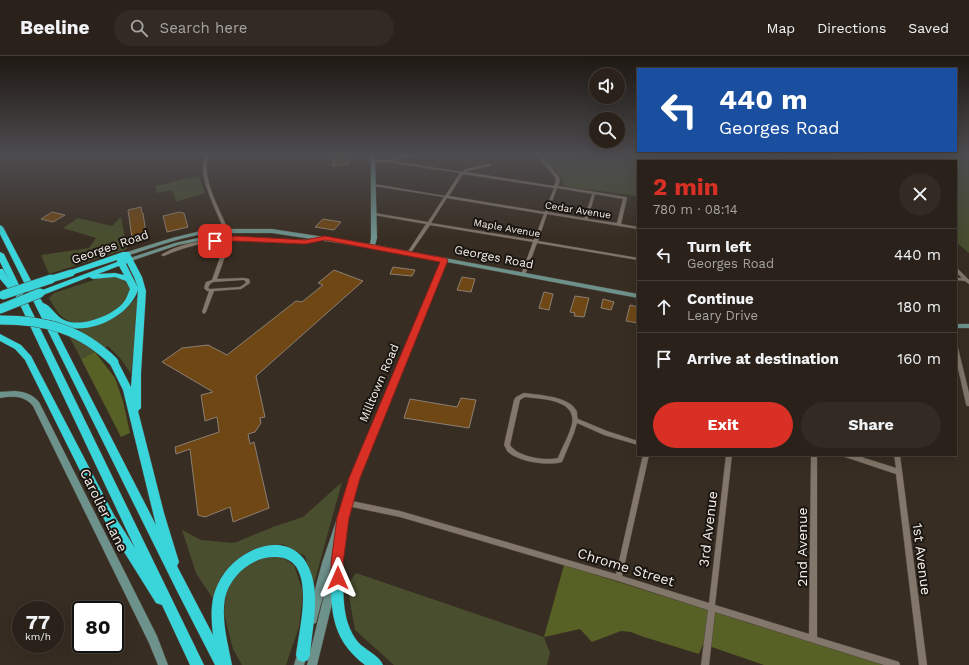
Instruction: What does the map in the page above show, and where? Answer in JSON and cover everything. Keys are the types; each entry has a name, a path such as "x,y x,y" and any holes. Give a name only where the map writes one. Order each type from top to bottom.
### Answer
{"highway":[{"path":"0,226 38,297 181,587 222,665"},
{"path":"0,254 197,665"},
{"path":"38,297 60,322 73,325 90,323 112,315 128,302 134,291 124,258"},
{"path":"124,258 142,289 136,378 136,426"},
{"name":"Georges Road","path":"1,295 74,278 124,258"},
{"path":"0,270 5,281 19,295"},
{"path":"0,309 38,297 74,278 118,275 131,280"},
{"path":"0,320 36,322 65,329 92,342 105,352 114,362 128,390 158,513 181,587"},
{"path":"0,337 18,347 30,362 110,519 184,637"},
{"path":"225,665 218,614 219,600 223,587 231,574 240,564 258,554 269,551 280,551 291,555 300,562 305,573 308,605 301,660"},
{"path":"337,563 339,608 343,629 354,646 376,665"}],"street":[{"path":"207,182 228,232 229,239 214,281"},
{"path":"409,253 456,182"},
{"path":"521,182 625,198 618,225"},
{"path":"523,275 558,182"},
{"path":"372,246 374,238 374,185"},
{"name":"Cedar Avenue","path":"374,185 637,228"},
{"path":"586,220 594,195"},
{"name":"Maple Avenue","path":"374,214 637,259"},
{"name":"Georges Road","path":"124,258 228,232 272,230 372,246 637,296"},
{"path":"163,255 173,250 229,239 305,242 325,238"},
{"name":"Milltown Road","path":"301,660 327,563 361,460 445,260"},
{"path":"957,271 967,281"},
{"path":"244,279 248,283 241,288 206,289 208,283 214,281 244,279"},
{"path":"957,279 967,281"},
{"path":"204,312 212,290"},
{"path":"957,326 969,326"},
{"path":"957,352 969,404"},
{"name":"Carolier Lane","path":"0,395 23,395 31,398 36,404 153,640 163,665"},
{"path":"521,396 563,402 570,406 575,412 576,420 560,460 556,462 517,456 508,449 507,445 517,400 521,396"},
{"path":"576,420 606,433 637,443"},
{"path":"618,578 646,456"},
{"name":"3rd Avenue","path":"705,665 710,607 729,456"},
{"name":"2nd Avenue","path":"813,639 814,456"},
{"path":"850,456 899,472"},
{"name":"1st Avenue","path":"897,456 923,665"},
{"name":"Chrome Street","path":"347,503 400,514 618,578 896,665"},
{"name":"Milltown Road","path":"312,665 337,563 343,518"}],"green space":[{"path":"171,182 201,182 205,193 176,201 172,190 157,193 155,186"},
{"path":"563,182 637,182 637,196 568,187"},
{"path":"957,182 969,182 969,253 957,243"},
{"path":"121,217 127,249 49,274 41,255 89,248 96,238 63,228 78,218 112,226"},
{"path":"106,276 117,277 127,281 131,289 124,303 119,308 105,316 89,321 73,322 67,320 59,313 49,298 54,293"},
{"path":"140,294 131,374 120,358 108,346 81,359 70,338 79,330 87,326 106,321 121,313"},
{"path":"95,352 115,378 123,401 130,433 121,437 81,359"},
{"path":"342,482 313,587 305,556 283,544 249,551 222,576 213,599 196,573 182,530 201,540 234,543 273,527 303,517"},
{"path":"280,556 294,565 303,592 299,627 286,665 242,665 233,649 224,614 227,587 244,566 265,557"},
{"path":"564,565 884,665 764,665 703,644 699,654 631,632 621,631 592,642 580,629 544,637"},
{"path":"356,573 544,637 550,653 547,665 394,665 355,630 347,585"}],"building":[{"path":"141,207 146,234 132,238 128,210"},
{"path":"52,212 65,215 53,222 41,219"},
{"path":"179,212 184,213 188,227 167,232 163,216"},
{"path":"323,219 341,222 334,230 315,227"},
{"path":"393,267 415,270 412,276 390,274"},
{"path":"334,270 363,281 256,376 265,417 260,418 261,423 255,432 248,434 250,444 254,442 269,508 233,522 230,507 205,517 198,515 190,449 176,454 175,447 219,432 217,417 205,421 201,395 213,392 162,362 182,348 208,345 227,355 296,301 302,302 323,285 318,283"},
{"path":"462,277 475,279 471,292 457,290"},
{"path":"544,292 553,294 549,310 539,308"},
{"path":"575,296 589,298 584,317 574,316 575,313 570,312"},
{"path":"603,299 614,302 611,310 601,308"},
{"path":"630,305 637,307 637,323 626,321"},
{"path":"461,398 476,400 469,428 404,418 410,399 457,407"}],"route":[{"path":"215,241 260,239 305,242 325,238 445,260 354,478 343,518 337,563 338,578"}]}
